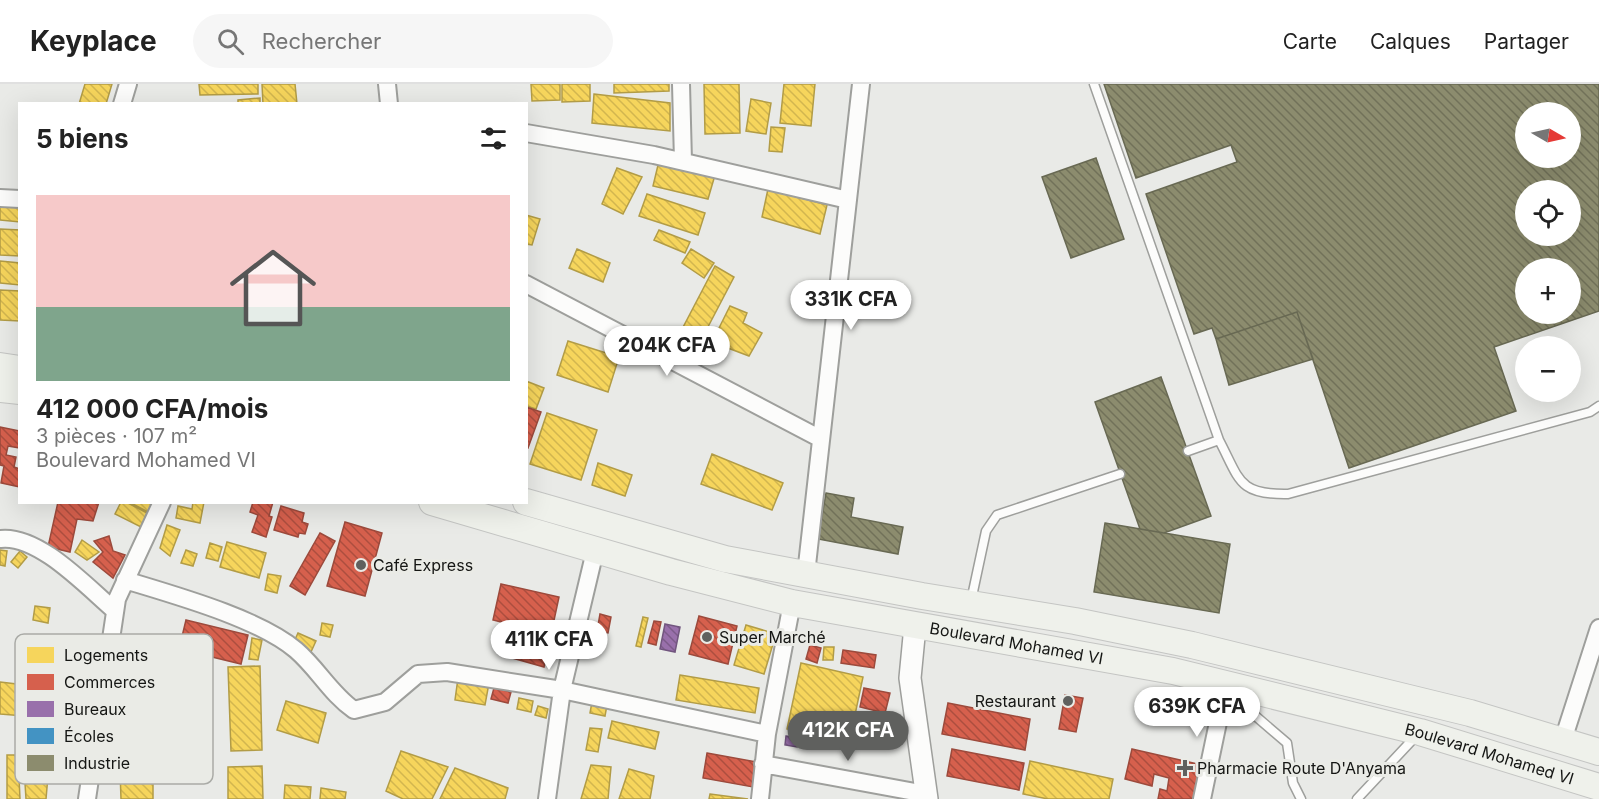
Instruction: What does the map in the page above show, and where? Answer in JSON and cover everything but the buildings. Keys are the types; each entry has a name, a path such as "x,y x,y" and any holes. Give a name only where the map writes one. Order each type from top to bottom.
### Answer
{"main road":[{"path":"0,366 18,369"},
{"path":"0,389 18,391"},
{"name":"Boulevard Mohamed VI","path":"528,503 725,559 971,605 1075,621 1192,645 1470,713 1599,752"},
{"name":"Boulevard Mohamed VI","path":"439,504 595,551 792,603 1173,671 1419,732 1599,787"},
{"path":"915,626 922,596"}],"street":[{"path":"123,102 128,84"},
{"path":"387,84 389,102"},
{"path":"681,84 683,161"},
{"path":"806,574 861,84"},
{"path":"528,133 683,161 848,200"},
{"path":"0,198 18,199"},
{"path":"528,285 821,439"},
{"path":"111,634 114,610 125,580 161,504"},
{"path":"0,539 18,538 35,546 114,610"},
{"path":"547,799 562,690 595,551"},
{"path":"125,580 196,602 278,639 296,650 338,699 354,710 385,702 418,674 447,672 562,690 767,734"},
{"path":"760,799 767,734 792,603"},
{"path":"763,764 926,796 910,678 915,626"},
{"path":"1563,740 1599,628"},
{"path":"1202,799 1231,685"},
{"path":"87,799 89,784"}],"lane":[{"path":"1094,84 1219,440 1242,485 1263,494 1288,494 1590,412 1599,406"},
{"path":"1188,451 1219,440"},
{"path":"971,605 986,531 997,514 1120,474"},
{"path":"1231,685 1245,707 1287,743 1293,783 1301,799"},
{"path":"1357,799 1419,732"}],"place":[{"name":"Café Express","path":"361,565"},
{"name":"Super Marché","path":"707,637"},
{"name":"Restaurant","path":"1068,701"},
{"name":"Pharmacie Route D'Anyama","path":"1185,768"}]}
